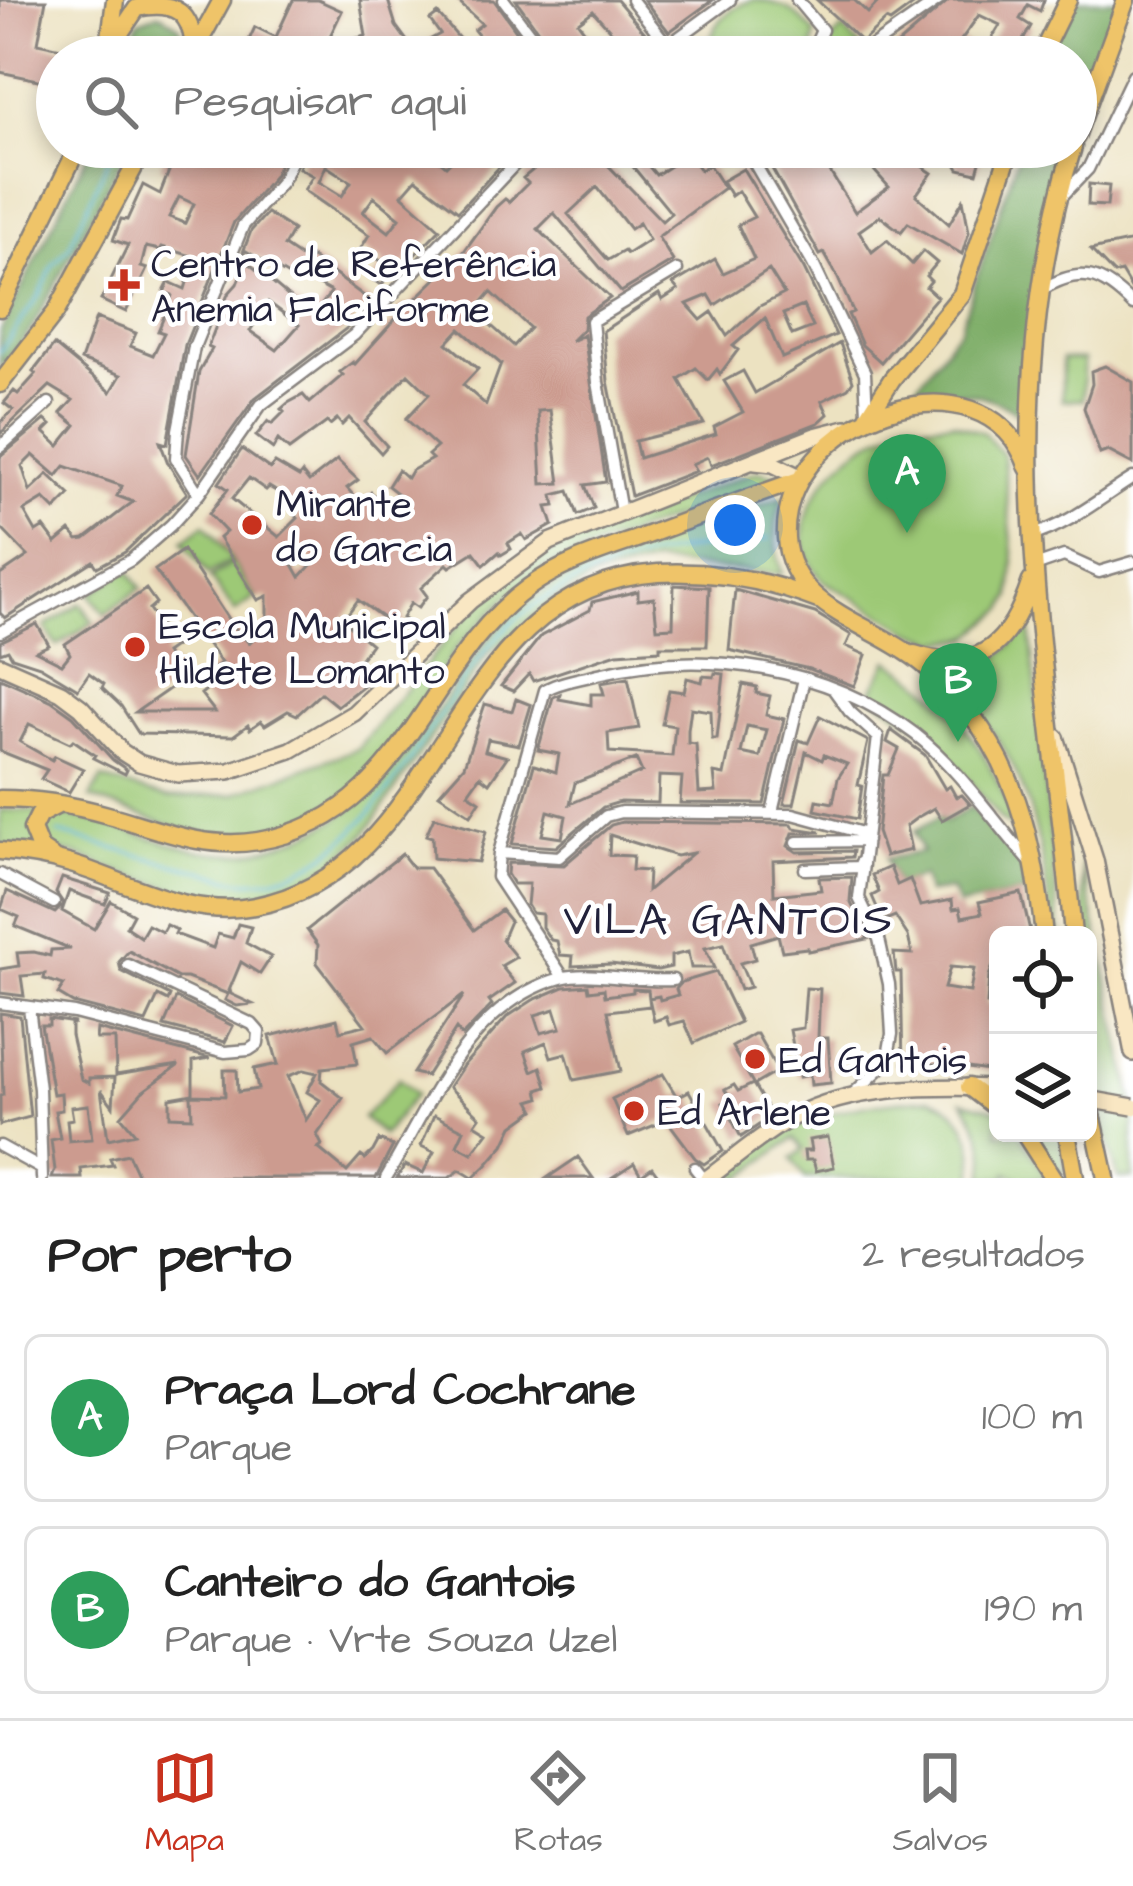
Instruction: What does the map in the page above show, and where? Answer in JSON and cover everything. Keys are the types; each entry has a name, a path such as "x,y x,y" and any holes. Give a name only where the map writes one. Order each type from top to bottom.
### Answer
{"main road":[{"path":"110,36 115,0"},
{"path":"202,36 222,0"},
{"path":"1046,36 1056,0"},
{"path":"1051,36 1069,0"},
{"path":"1097,79 1126,0"},
{"path":"117,36 137,8 160,2 186,14 192,36"},
{"path":"0,308 68,168"},
{"path":"0,383 56,312 134,168"},
{"path":"866,420 892,379 962,294 1004,168"},
{"path":"1067,168 1041,290 1028,468 1032,571 1072,926"},
{"path":"0,664 61,692 139,764 178,774 229,771 291,750 354,713 496,578 550,542 752,461 866,420 937,405 972,408 1011,432 1028,468"},
{"path":"818,601 794,571 787,516 800,478 846,428"},
{"path":"752,461 773,464 800,478"},
{"path":"0,800 61,804 214,843 257,841 302,829 346,805 379,776 481,634 530,586 575,561 800,478"},
{"path":"908,652 950,662 983,654 1009,629 1032,571"},
{"path":"0,851 56,860 199,908 238,908 279,900 329,877 374,838 495,662 527,629 569,599 618,579 692,572 744,578 818,601 908,652 969,711 997,754 1018,802 1035,867 1043,926"},
{"path":"1053,729 1095,860 1133,1053"},
{"path":"56,860 40,849 32,829 39,815 61,804"},
{"path":"1066,858 1080,853 1095,860"},
{"path":"969,1087 989,1102"},
{"path":"702,1175 792,1118 847,1099 916,1089 989,1088"},
{"path":"1097,1100 1133,1107"},
{"path":"1097,1138 1106,1178"},
{"path":"1030,1142 1053,1178"},
{"path":"1069,1142 1076,1178"}],"street":[{"path":"504,0 531,36"},
{"path":"632,0 665,36"},
{"path":"679,36 730,0"},
{"path":"797,0 821,30 819,36"},
{"path":"887,36 939,0"},
{"path":"1097,151 1133,75"},
{"path":"199,494 176,458 194,346 243,226 288,168"},
{"path":"0,632 131,560 199,494 261,405 354,335 511,168"},
{"path":"757,168 813,264 865,373 866,420"},
{"path":"1057,201 1089,168"},
{"path":"622,512 592,326 597,315 677,271"},
{"path":"1041,290 1073,276 1094,277 1113,286 1133,305"},
{"path":"0,447 49,403"},
{"path":"1030,536 1086,510 1133,478"},
{"path":"1032,571 1064,556 1074,557 1095,572 1133,562"},
{"path":"562,977 496,877 545,690 664,661 744,666 804,679 877,709 934,750 1035,867"},
{"path":"772,812 804,679"},
{"path":"834,689 850,712 878,737 859,898 879,939 892,1010 891,1049 878,1074 847,1099"},
{"path":"499,853 559,857 612,812 772,812 808,817 866,837"},
{"path":"797,842 866,837"},
{"path":"805,869 859,867 861,862"},
{"path":"0,874 54,903"},
{"path":"0,1003 74,1013 152,1036 238,1052 258,1045 260,1032 252,1024 128,965"},
{"path":"386,1178 457,1054 517,1002 562,977 673,980"},
{"path":"28,1007 41,1112 41,1173"},
{"path":"0,1147 41,1173"}],"green space":[{"path":"753,0 773,3 795,14 815,36 712,36 734,8"},
{"path":"1065,0 1120,0 1097,61 1097,36 1054,36"},
{"path":"159,13 179,26 182,36 133,36 139,21"},
{"path":"81,168 117,168 31,330 0,368 0,332"},
{"path":"1014,168 1060,168 1046,211 1023,417 982,396 910,395 960,328"},
{"path":"1062,359 1083,360 1083,400 1062,400"},
{"path":"953,422 984,433 1003,455 1014,561 1011,597 1005,609 969,638 938,641 913,632 824,581 810,562 804,541 814,500 826,480 859,448 896,430"},
{"path":"758,471 781,477 545,567 457,647 406,726 357,787 304,820 239,835 184,830 90,798 102,779 168,798 233,794 357,749 480,599 525,567 567,542"},
{"path":"783,497 776,535 782,574 655,563 597,577 553,600 488,654 365,834 333,864 282,891 217,901 72,853 0,846 0,810 79,818 191,849 231,854 317,830 344,814 388,775 484,644 536,595 603,561"},
{"path":"205,524 232,560 208,574 183,541"},
{"path":"233,563 255,598 235,612 210,578"},
{"path":"128,569 141,588 105,614 90,594"},
{"path":"81,603 93,622 57,646 45,627"},
{"path":"1029,618 1059,926 1051,926 1042,858 1021,783 991,729 943,673 984,665 1005,652"},
{"path":"888,660 925,686 969,733 1002,792 1012,827 1001,820 934,736 870,695"},
{"path":"971,807 1024,865 1028,892 959,906 951,890 927,893 923,876 897,885 886,859 922,852 914,832 938,818 946,822"},
{"path":"1082,862 1096,926 1085,926"},
{"path":"1097,932 1133,1101 1133,1178 1118,1178 1101,1117"},
{"path":"399,1079 416,1094 383,1135 363,1118"},
{"path":"931,1098 954,1111 967,1129 974,1178 805,1178 792,1159 803,1149 794,1138 741,1178 735,1174 734,1168 781,1135 826,1115"},
{"path":"963,1101 989,1108 989,1142 1025,1142 1047,1178 1007,1173 1005,1178 984,1178 982,1138"},
{"path":"1039,1142 1061,1142 1065,1178"}],"building":[{"path":"0,0 46,0 36,36 36,80 0,72"},
{"path":"293,0 318,0 342,11 330,36 276,36"},
{"path":"360,0 388,0 403,36 366,36"},
{"path":"456,0 494,0 520,36 479,36 474,30 482,24"},
{"path":"516,0 617,0 648,36 615,36 593,11 578,22 588,36 542,36"},
{"path":"644,0 713,0 669,32"},
{"path":"817,0 854,0 868,13 880,0 920,0 869,36 856,36"},
{"path":"949,0 1044,0 1040,11 1028,5 1020,19 1031,26 1025,36 993,36 1000,25 979,15 964,36 907,36"},
{"path":"438,14 457,36 436,36 440,34 430,20"},
{"path":"255,27 274,36 251,36"},
{"path":"162,168 278,168 234,222 185,345 167,444 160,442 187,493 125,552 97,567 93,561 5,618 0,613 0,575 28,556 0,527 0,457 45,420 51,425 44,432 59,446 76,425 61,413 73,400 50,386 0,434 0,423 13,410 4,403 36,374 33,372 54,345 111,392 121,375 81,360 96,318 136,333 130,346 153,355 164,333 158,331 172,295 164,292 169,282 185,289 195,257 146,247 141,267 147,269 126,312 101,300 128,245 113,240 121,219 127,220 143,185 160,194 169,171","holes":["179,197 194,204 185,223 169,217","33,455 57,476 65,466 122,486 117,496 133,502 85,539 78,540 70,531 56,543 44,527 36,532 24,511 44,499 55,510 70,495 48,474 30,491 22,466"]},
{"path":"299,168 325,168 319,182 342,196 351,182 329,168 498,168 458,211 416,179 402,195 440,229 398,272 391,268 382,285 373,280 384,263 361,248 369,235 304,190 313,176","holes":["374,197 400,218 389,232 363,212"]},
{"path":"535,168 611,168 662,221 671,213 634,168 650,168 656,175 667,168 711,168 724,188 658,237 673,261 621,292 554,213 538,229 610,298 584,316 583,329 571,341 584,335 606,482 585,485 594,508 578,515 569,491 553,495 555,506 547,507 553,525 526,540 522,534 508,543 511,549 484,565 474,552 450,567 447,564 421,588 427,596 418,608 411,603 400,630 358,600 343,620 371,644 354,668 370,680 337,706 321,693 297,715 288,711 265,725 261,721 250,729 248,725 233,736 139,734 102,688 104,684 89,673 78,689 40,666 12,657 8,650 0,653 0,642 37,624 49,645 36,651 62,664 70,654 65,644 146,589 156,603 149,609 175,646 165,653 182,680 136,712 215,712 201,694 216,682 208,672 221,663 155,570 183,550 249,643 267,625 267,596 258,600 219,538 226,532 209,514 228,489 219,483 242,449 270,469 275,463 299,477 302,473 309,482 337,460 358,480 347,488 360,503 371,492 394,514 406,500 388,486 398,470 407,478 432,459 428,455 437,447 406,419 429,394 408,374 365,422 387,446 381,453 349,418 342,425 337,419 330,425 327,422 289,450 278,440 273,449 256,436 288,403 303,395 310,403 343,375 340,372 355,364 400,314 396,311 403,304 407,307 443,272 447,275 496,207 505,199 509,202 528,183 523,178","holes":["597,187 630,229 639,223 649,240 608,260 568,214","491,292 530,328 514,346 475,311","460,329 501,364 486,405 463,385 478,369 447,343","550,410 560,483 542,484 538,411","249,478 279,493 298,518 279,537 232,499","300,551 314,562 300,577 291,561"]},
{"path":"772,168 828,168 855,212 889,187 872,168 924,168 932,173 916,195 949,224 963,200 969,232 962,254 908,223 901,232 880,216 859,231 872,252 887,240 912,264 923,251 937,263 926,276 931,281 926,287 937,297 881,362 862,345 836,274 824,253 820,255"},
{"path":"743,169 804,269 836,335 782,358 765,318 733,346 738,350 720,374 717,369 708,380 696,368 679,379 704,424 635,441 639,458 716,434 714,427 743,412 724,381 743,371 755,393 840,343 853,381 822,401 828,414 818,423 711,465 708,457 692,464 696,471 631,496 603,331 659,294 662,300 678,290 673,284 715,259 723,273 754,259 738,225 754,217 738,191 731,196 722,181","holes":["769,270 784,294 760,306 727,336 712,312 701,320 687,304 709,295 715,305","803,306 813,327 792,335 783,314"]},
{"path":"1089,184 1109,186 1107,206 1088,205"},
{"path":"267,213 293,230 284,246 308,262 311,257 372,302 347,328 255,398 200,475 186,455 199,372 212,349 208,347 228,294 246,261 308,313 311,307 317,311 331,292 295,272 292,278 246,251 242,255 251,231","holes":["268,302 299,325 277,350 250,331"]},
{"path":"1133,241 1133,292 1121,272 1114,274 1091,250"},
{"path":"1105,366 1133,382 1133,464 1108,451 1100,454 1084,408 1091,371"},
{"path":"674,585 709,587 707,646 660,646 660,650 617,653 533,681 529,674 513,691 501,686 541,636 590,610 592,602 638,591 638,600 654,598 657,628 673,627"},
{"path":"735,590 815,613 851,635 846,646 866,655 854,686 809,669 729,650"},
{"path":"724,674 717,739 712,739 711,711 691,708 688,730 688,743 696,744 699,793 716,792 714,773 724,775 743,684 770,696 766,715 784,719 764,804 680,803 682,777 659,776 658,803 620,802 603,807 556,847 512,844 534,765 556,772 559,754 538,750 553,697 560,694 559,699 591,705 591,694 604,694 601,683 628,678 639,728 608,733 609,752 672,756 675,726 662,724 669,690 684,692 687,678 702,682 703,676","holes":["747,726 767,730 760,757 741,753","636,759 642,772 570,804 575,783","548,811 566,816 562,838 542,835"]},
{"path":"0,678 52,701 73,716 127,770 125,774 93,758 73,740 70,743 29,724 20,742 52,760 55,756 83,769 69,792 41,779 47,770 0,751"},
{"path":"516,699 531,705 519,745 488,739 485,751 507,757 489,783 480,776 468,793 480,801 471,815 439,794 464,766 485,704 512,711"},
{"path":"820,716 868,741 858,785 862,786 857,819 815,810 817,800 833,803 838,778 847,764 824,755 822,760 806,752 794,804 784,804 799,740 808,743"},
{"path":"891,730 925,755 945,789 950,786 956,797 962,795 970,804 942,820 934,808 918,817 906,826 911,850 885,856 877,832 883,775 888,775 899,749 887,742"},
{"path":"434,817 486,831 478,862 433,858 432,837 426,835"},
{"path":"792,824 821,832 793,833 788,846 797,852 853,851 852,857 773,861 774,895 821,890 819,878 852,877 850,901 868,939 808,951 782,951 778,935 751,943 755,959 740,963 750,987 740,990 723,944 705,948 714,968 691,968 688,952 671,956 671,967 658,970 611,964 572,966 573,956 560,955 557,941 542,927 542,914 532,913 527,905 529,884 513,884 508,863 564,865 611,825","holes":["610,835 676,856 693,853 647,891 648,871 632,870 633,856 609,855"]},
{"path":"402,854 413,868 429,868 474,930 501,910 510,921 502,940 516,957 501,966 515,983 489,1001 492,1005 462,1036 456,1029 426,1076 413,1073 464,995 387,1053 373,1036 353,1042 357,1064 322,1068 321,1081 343,1098 317,1135 322,1145 318,1148 347,1172 379,1140 393,1146 376,1178 139,1178 128,1154 110,1158 113,1165 81,1169 82,1178 52,1178 51,1140 60,1138 55,1111 62,1110 61,1093 53,1094 41,1025 49,1025 49,1019 75,1023 71,1035 81,1079 89,1083 89,1078 115,1077 113,1106 101,1090 108,1139 135,1133 121,1116 142,1092 179,1065 116,1075 115,1039 96,1039 97,1029 210,1058 193,1061 193,1094 170,1098 170,1116 192,1117 191,1095 225,1096 224,1070 237,1070 238,1092 258,1089 254,1069 278,1064 270,1036 337,1019 340,1031 365,1025 317,963 318,945 307,930","holes":["304,1070 317,1073 307,1092 320,1100 306,1120 288,1076","88,1105 92,1139 69,1141 71,1107"]},
{"path":"890,867 897,885 910,879 920,906 952,900 953,909 960,908 962,917 982,913 979,902 1021,893 1029,926 989,926 989,1071 903,1064 901,972 896,972 894,953 912,954 908,936 895,916 883,921 872,896 879,892 872,875","holes":["950,967 974,969 970,992 944,988"]},
{"path":"62,878 110,893 105,904 69,891 62,911 94,929 111,901 133,914 126,927 141,937 148,925 162,932 166,925 177,930 175,934 213,948 218,934 233,938 238,924 251,927 246,943 271,957 260,974 241,962 228,993 252,1004 237,1006 225,1000 228,994 178,978 129,951 119,962 121,971 170,996 168,1001 158,996 146,1022 73,1003 58,994 64,985 44,979 45,974 21,976 24,996 0,993 0,969 19,966 17,953 50,956 51,950 71,949 15,926 19,917 1,909 7,891 55,913 64,904 56,893"},
{"path":"716,972 740,1022 694,1043 684,1021 669,1025 666,1017 654,1021 649,998 678,995 676,989 682,982"},
{"path":"588,985 589,991 604,989 605,996 648,990 650,1006 608,1011 621,1071 574,1080 566,1053 551,1057 546,1042 525,1051 532,1071 541,1067 547,1087 538,1090 540,1098 530,1101 535,1110 513,1126 486,1166 473,1178 460,1170 449,1178 397,1178 405,1165 423,1173 434,1152 421,1146 434,1115 464,1130 457,1145 472,1153 488,1132 475,1124 480,1117 449,1087 507,1017 564,987","holes":["555,1009 561,1028 541,1033 535,1015"]},
{"path":"806,988 820,989 818,1038 828,1038 831,1083 811,1085 810,1075 799,1077 790,1030 803,1028"},
{"path":"176,998 233,1026 225,1042 164,1026"},
{"path":"0,1013 20,1016 30,1117 0,1125 3,1095"},
{"name":"Ed Gantois","path":"754,1034 778,1071 754,1085 732,1047"},
{"path":"663,1074 677,1097 689,1091 723,1151 704,1164 667,1120 628,1136 612,1099"},
{"path":"753,1084 772,1116 741,1137 723,1103 731,1100 725,1090 734,1085 738,1091"},
{"path":"828,1137 834,1167 816,1171 813,1160 805,1160 804,1151 811,1151 809,1140"},
{"path":"578,1157 593,1178 547,1178"},
{"path":"634,1163 641,1175 652,1167 660,1178 611,1178"}],"waterway":[{"path":"0,352 69,247 105,168"},
{"path":"58,833 244,881 290,874 330,851 366,818 488,648 547,597 637,560 768,539"}],"place":[{"name":"Centro de Referência Anemia Falciforme","path":"124,285"},
{"name":"Mirante do Garcia","path":"252,525"},
{"name":"Praça Lord Cochrane","path":"907,533"},
{"name":"Escola Municipal Hildete Lomanto","path":"135,647"},
{"name":"Canteiro do Gantois","path":"958,742"},
{"name":"Ed Gantois","path":"755,1059"},
{"name":"Ed Arlene","path":"634,1111"}],"district":[{"name":"VILA GANTOIS","path":"729,918"}]}
